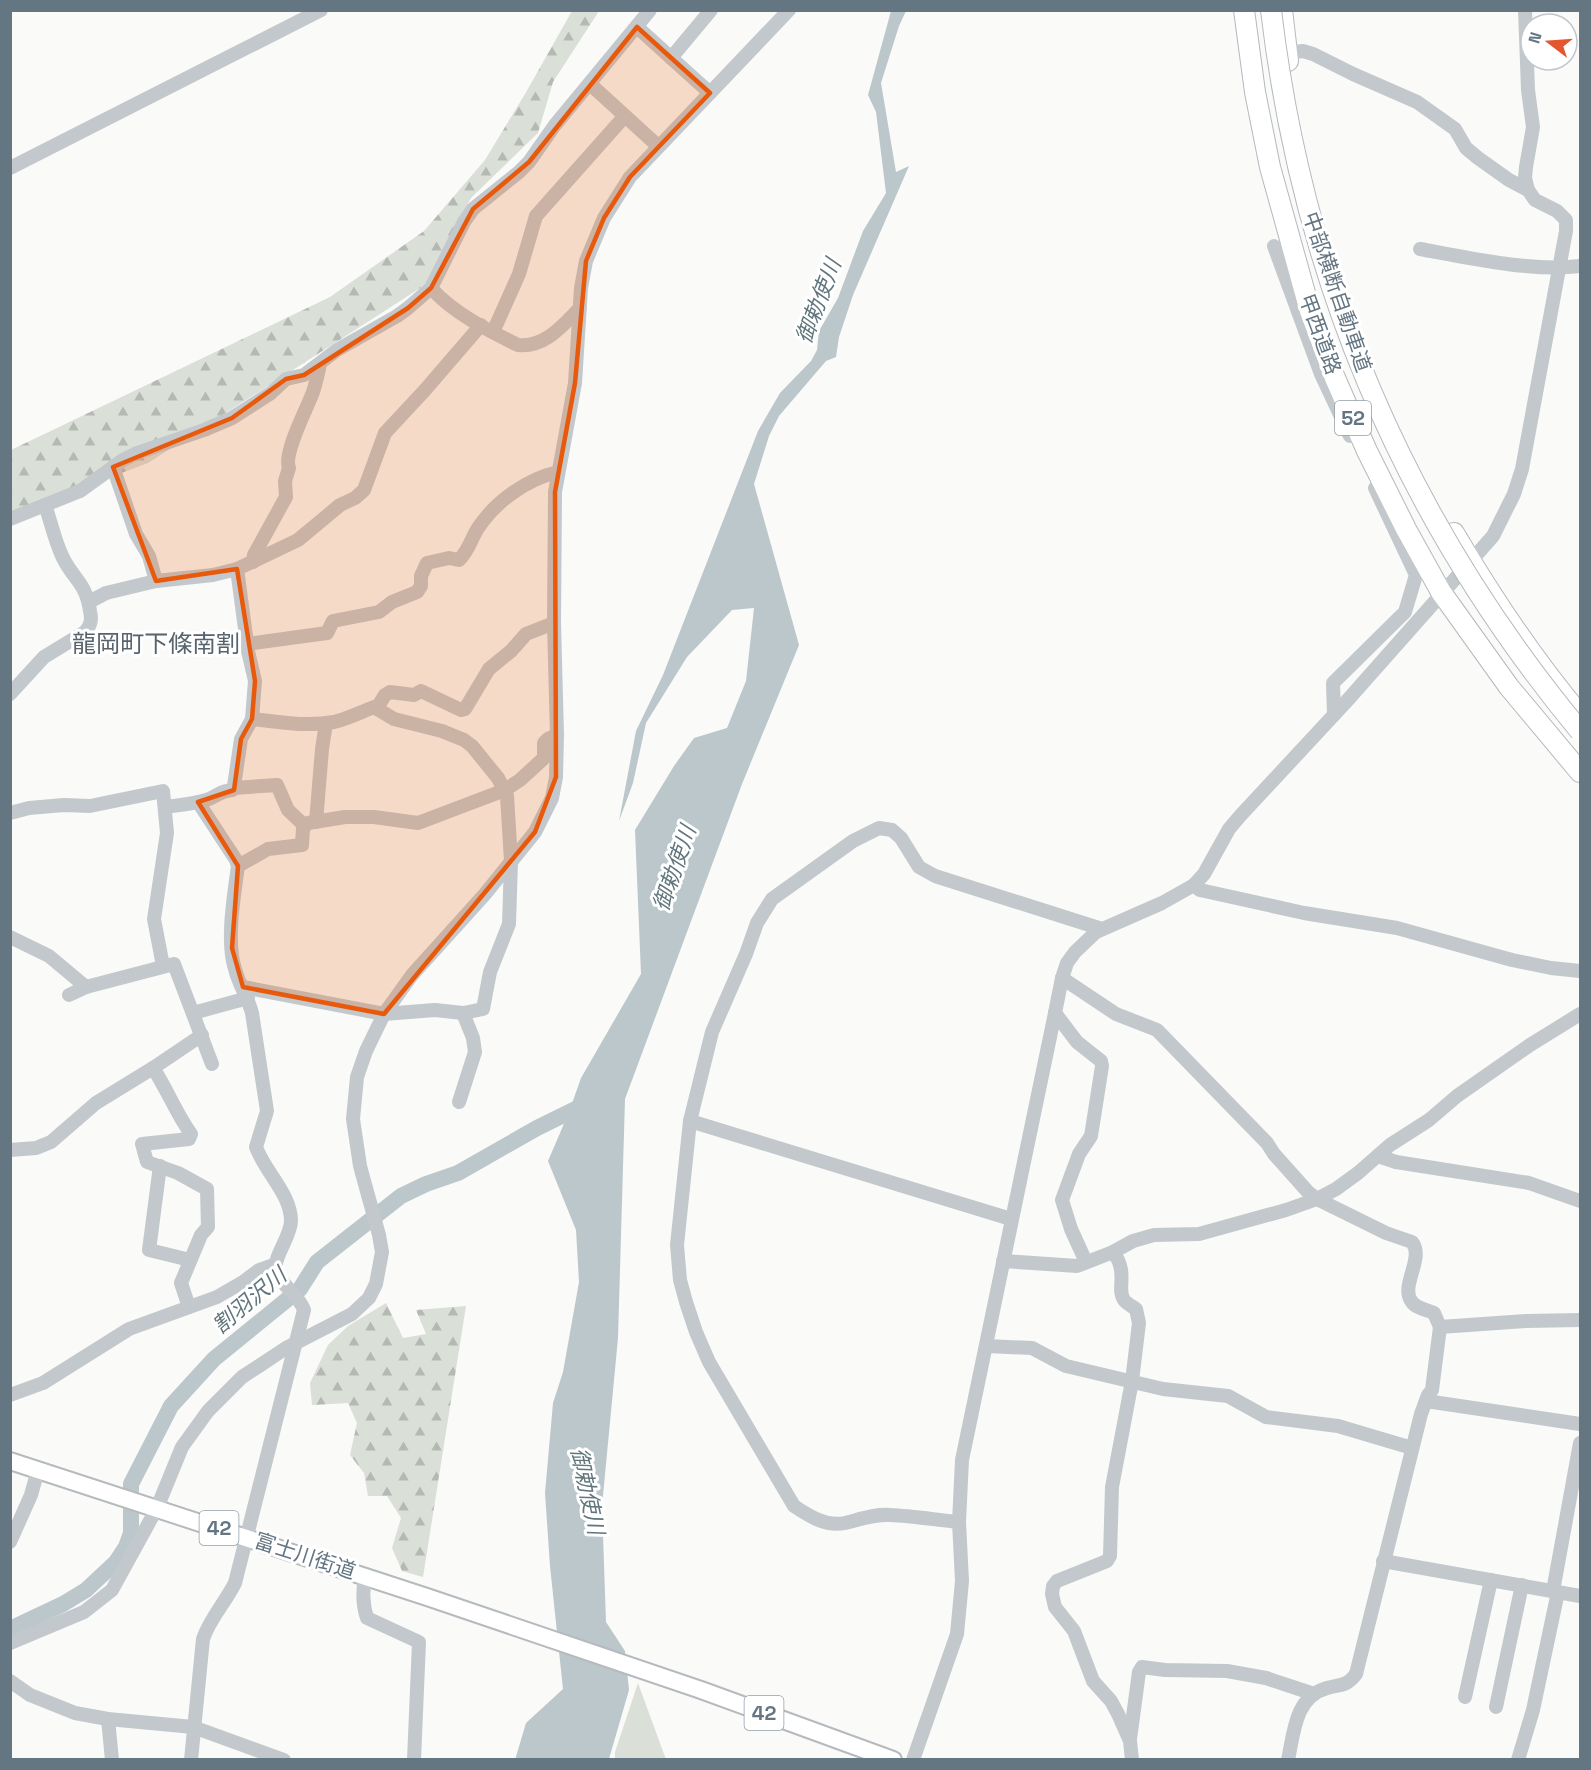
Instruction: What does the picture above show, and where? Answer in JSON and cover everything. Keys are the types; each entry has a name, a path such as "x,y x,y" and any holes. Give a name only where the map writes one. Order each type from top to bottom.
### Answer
{"highway":[{"name":"甲西道路","path":"1244,10 1255,92 1270,167 1310,311 1335,378 1367,451 1441,592 1509,687 1581,772"},
{"name":"中部横断自動車道","path":"1271,10 1285,106 1311,219 1331,289 1393,444 1448,545 1512,645 1581,731"},
{"name":"甲西道路","path":"1282,10 1295,111 1308,171 1350,313 1402,436 1434,500 1470,561 1530,650 1581,715"}],"main road":[{"name":"富士川街道","path":"10,1461 365,1576 701,1690 893,1760"}],"street":[{"path":"10,168 321,10"},
{"path":"10,519 80,491 137,453 232,418 271,393 286,379 304,375 337,350 397,316 431,288 464,222 473,209 529,162 555,125 650,10"},
{"path":"671,58 711,10"},
{"path":"10,1643 84,1612 112,1590 157,1508 182,1447 208,1411 242,1377 297,1342 352,1314 369,1298 376,1284 382,1252 362,1174 353,1119 357,1077 366,1051 384,1014 412,975 485,894 535,832 552,798 556,777 557,735 553,522 558,472 575,383 581,288 586,261 597,232 617,195 630,177 789,10"},
{"path":"913,1760 957,1634 962,1581 959,1522 962,1460 1054,1013 1068,963 1087,940 1102,929 1162,903 1194,885 1214,859 1229,829 1493,536 1505,515 1522,469 1566,231 1566,220 1557,211 1535,200 1528,190 1525,178 1533,127 1528,90 1525,10"},
{"path":"637,27 710,93"},
{"path":"1286,53 1303,51 1313,54 1417,102 1455,129 1466,148 1478,158 1509,180 1528,190"},
{"path":"590,84 658,146"},
{"path":"89,602 106,593 156,581 213,575 237,569 298,540 340,505 355,498 364,490 385,433 487,328 519,274 536,216 624,117"},
{"path":"1274,246 1321,374 1416,575 1405,612 1332,683 1334,715"},
{"path":"1420,249 1486,261 1558,269 1581,266"},
{"path":"431,288 487,328 518,345 534,344 553,334 580,308"},
{"path":"253,562 254,555 286,497 285,481 290,468 287,463 296,430 313,392 320,364"},
{"path":"113,467 136,534 149,556 156,581"},
{"path":"247,644 327,633 333,621 379,612 392,602 417,592 421,586 421,576 427,563 448,558 459,560 467,552 478,528 512,492 558,472"},
{"path":"10,694 44,657 90,627 92,620 89,602 80,581 64,559 45,505"},
{"path":"233,788 241,739 252,719 255,681 247,644 237,569"},
{"path":"377,708 385,695 390,692 414,695 421,691 461,710 465,709 489,669 511,651 526,634 554,623"},
{"path":"193,1013 245,993 384,1014 435,1010 463,1013 483,1009 490,972 509,924 511,861 507,796 498,778 472,746 442,731 394,719 374,707 326,723 298,724 252,719"},
{"path":"238,866 268,849 302,845 311,824 326,723"},
{"path":"165,807 213,798 221,791 233,788 277,785 288,810 311,824 345,817 374,817 418,824 505,790 538,765 544,758 544,743 557,735"},
{"path":"10,813 29,808 64,805 90,806 163,791 167,832 154,919 163,966"},
{"path":"198,802 238,866 232,916 234,968 245,993 267,1110 256,1147 283,1194 291,1218 291,1228 278,1271"},
{"path":"959,1522 873,1515 843,1524 828,1523 816,1520 794,1506 710,1362 696,1332 680,1280 677,1245 690,1121 712,1032 764,909 772,898 853,841 879,828 892,830 901,838 919,867 935,876 1102,929"},
{"path":"1194,885 1200,890 1304,913 1397,928 1512,960 1581,971"},
{"path":"10,937 49,956 86,987"},
{"path":"69,995 86,987 174,964 212,1064"},
{"path":"1062,978 1116,1014 1157,1030 1268,1143 1281,1162 1317,1199 1386,1233 1412,1242 1416,1253 1408,1292 1410,1300 1413,1304 1434,1313 1440,1327 1432,1390 1426,1401 1412,1448 1356,1674 1350,1682 1314,1694 1303,1705 1297,1715 1288,1760"},
{"path":"459,1102 476,1052 463,1013"},
{"path":"1054,1013 1077,1042 1101,1061 1102,1066 1092,1136 1079,1154 1062,1200 1071,1229 1086,1262"},
{"path":"1003,1261 1077,1266 1113,1252 1133,1241 1154,1235 1199,1234 1317,1199 1358,1173 1390,1145 1429,1120 1457,1096 1530,1045 1581,1014"},
{"path":"10,1150 36,1148 51,1142 96,1103 202,1035"},
{"path":"153,1068 191,1134 189,1139 142,1144 147,1162 178,1173 207,1189 208,1227 201,1235 181,1283 189,1307"},
{"path":"690,1121 1011,1219"},
{"path":"1378,1156 1396,1162 1529,1183 1581,1200"},
{"path":"160,1166 149,1250 190,1260"},
{"path":"1113,1252 1121,1263 1122,1295 1125,1301 1136,1310 1139,1317 1131,1381 1112,1487 1110,1556 1107,1561 1058,1581 1053,1586 1052,1593 1055,1607 1074,1631 1093,1681 1111,1701 1130,1741"},
{"path":"10,1395 43,1383 129,1329 217,1297 259,1270 278,1271"},
{"path":"191,1760 203,1639 207,1626 230,1594 235,1583 304,1310 278,1271"},
{"path":"1440,1327 1581,1320"},
{"path":"986,1346 1032,1348 1066,1366 1163,1389 1228,1396 1266,1417 1338,1426 1412,1448"},
{"path":"1426,1401 1581,1424"},
{"path":"1518,1760 1533,1710 1581,1443"},
{"path":"10,1542 31,1495 38,1470"},
{"path":"1383,1561 1581,1596"},
{"path":"365,1576 362,1593 367,1618 419,1642 414,1760"},
{"path":"1465,1698 1491,1580"},
{"path":"1496,1707 1522,1586"},
{"path":"1132,1760 1130,1741 1139,1672 1142,1667 1165,1670 1227,1671 1266,1678 1314,1694"},
{"path":"10,1681 30,1695 75,1713 108,1719 193,1727 284,1760"},
{"path":"108,1719 112,1760"}],"highlighted area":[{"path":"637,27 710,93 630,177 604,218 586,261 575,383 555,492 556,777 535,832 384,1014 243,987 232,948 238,866 198,802 234,790 241,739 252,719 255,681 237,569 156,581 113,467 232,418 286,379 304,375 408,308 431,288 473,209 529,162"}],"green space":[{"path":"572,11 599,11 553,82 538,133 471,198 425,285 148,463 11,515 11,450 330,297 424,231 485,160"},
{"path":"386,1303 403,1338 426,1334 416,1310 466,1306 423,1577 402,1571 392,1548 401,1518 387,1496 368,1496 364,1473 350,1455 357,1423 348,1403 312,1405 310,1383 328,1345 348,1326"},
{"path":"638,1683 666,1759 615,1759 615,1752"}],"water":[{"name":"御勅使川","path":"891,11 906,11 881,83 896,172 909,166 853,295 839,337 836,357 826,361 779,416 769,436 754,484 799,645 742,784 625,1099 618,1338 602,1506 606,1622 625,1651 629,1690 609,1759 515,1760 526,1723 563,1689 545,1493 553,1403 563,1372 579,1282 576,1230 548,1161 581,1078 641,974 635,830 694,738 727,728 746,681 754,608 732,610 687,657 646,723 633,783 619,821 636,731 663,675 758,431 780,393 811,361 817,350 819,331 838,298 863,231 886,193 876,112 868,95"}],"waterway":[{"name":"割羽沢川","path":"10,1629 63,1604 86,1590 116,1562 126,1547 131,1533 131,1484 171,1406 214,1359 300,1289 317,1262 401,1196 458,1173 537,1128 590,1102"}],"district":[{"name":"龍岡町下條南割","path":"156,644"}]}
